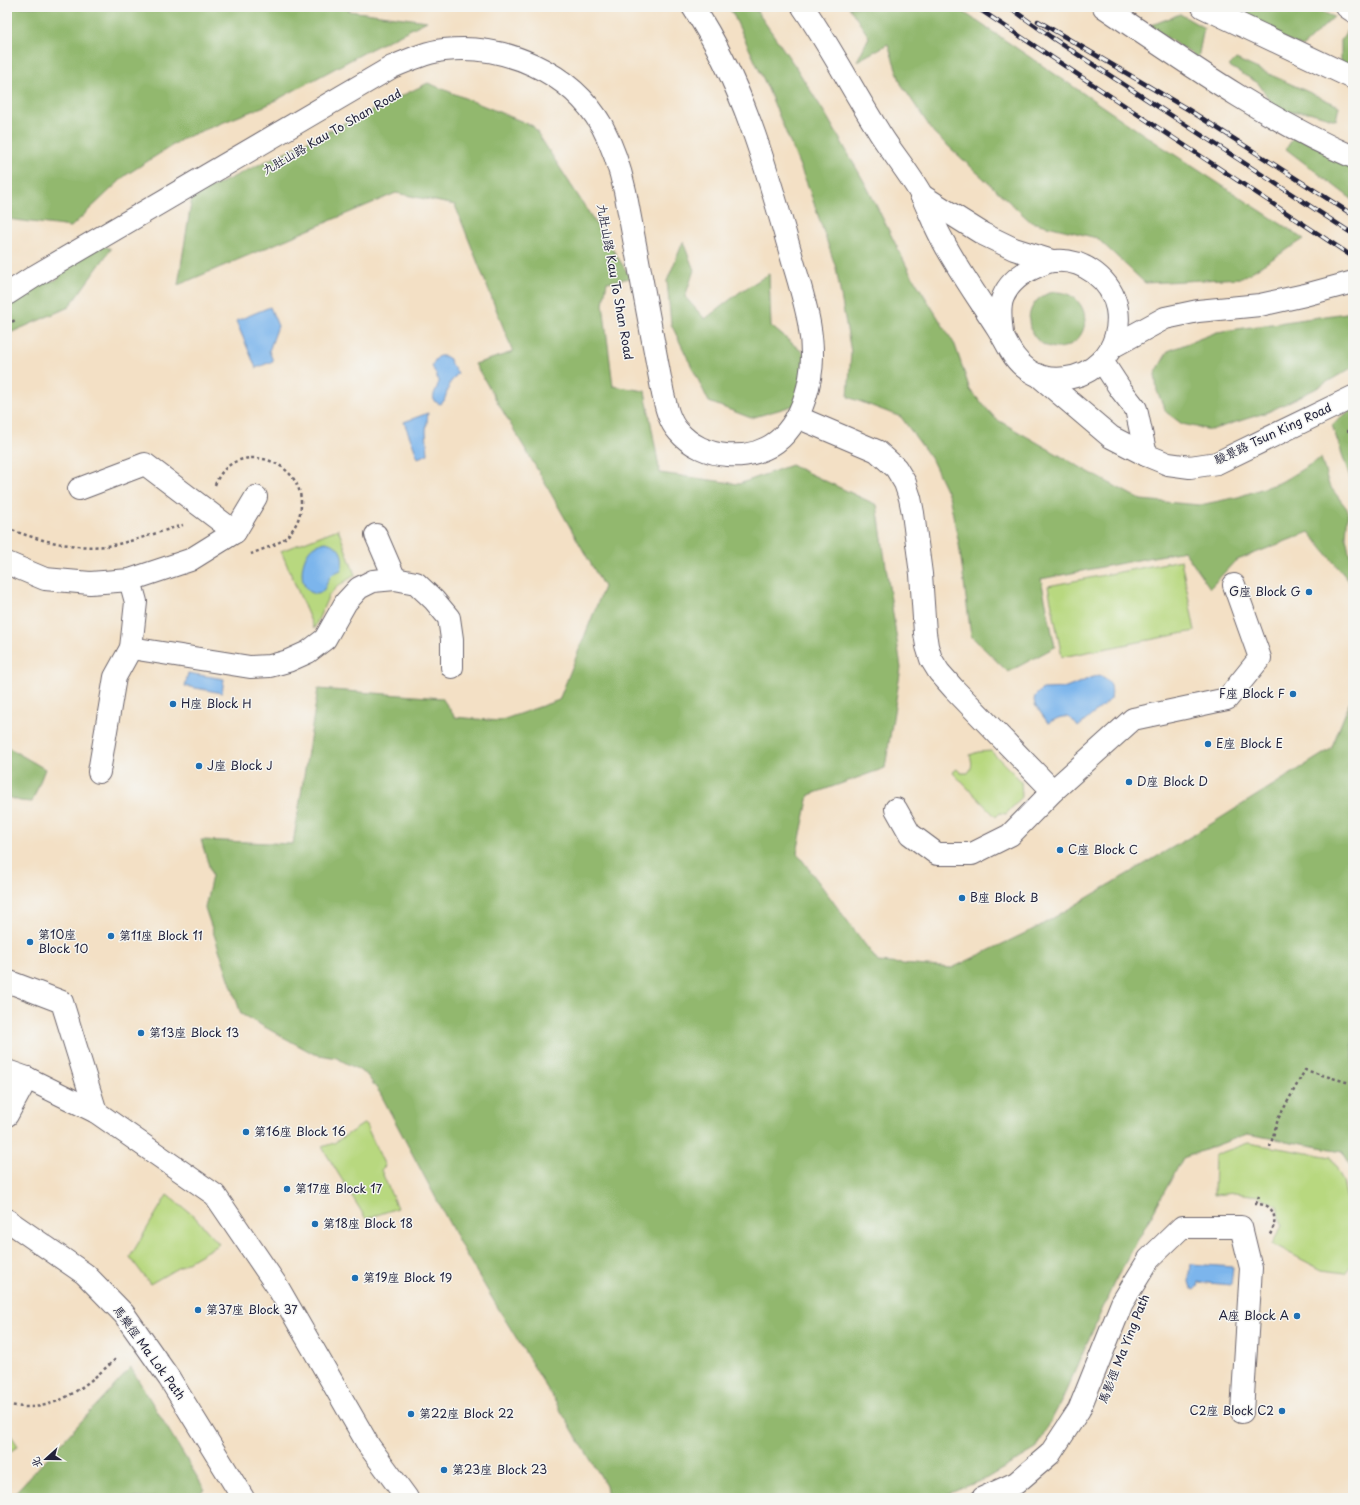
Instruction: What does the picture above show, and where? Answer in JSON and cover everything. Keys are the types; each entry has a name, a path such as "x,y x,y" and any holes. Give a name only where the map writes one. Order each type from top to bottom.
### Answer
{"main road":[{"path":"7,294 35,276 392,67 416,57 442,50 467,49 493,52 516,57 537,66 557,78 589,108 601,125 611,145 619,167 625,191 663,394 671,422 678,432 698,447 710,452 735,456 769,447 790,429 806,397 811,377 813,355 811,333 807,311 756,137 740,95 723,59 705,24 693,7"},
{"path":"803,7 845,72 876,128 921,195 942,240 1002,334 1006,344 1015,358 1028,370 1038,375 1055,379 1072,378 1089,371 1107,354 1165,318 1198,311 1260,304 1305,295 1353,282"},
{"path":"1104,7 1211,79 1278,119 1353,157"},
{"path":"1202,7 1353,78"},
{"path":"1347,7 1353,10"},
{"path":"921,195 983,234 1014,249 1052,261 1070,261 1084,266 1101,278 1108,287 1115,302 1118,320 1117,332 1107,354 1121,390 1136,409 1146,455"},
{"path":"1002,334 1000,312 1003,297 1010,286 1017,278 1028,270 1052,261"},
{"name":"駿景路 Tsun King Road","path":"1038,375 1111,437 1146,455 1168,464 1190,467 1217,463 1353,397"},
{"path":"797,417 877,451 896,468 905,483 913,513 921,574 925,633 931,659 939,672 954,690 1054,791"},
{"path":"79,489 145,464 235,532"},
{"path":"7,564 44,579 90,583 130,580 190,560 235,532 256,497"},
{"path":"376,535 395,579"},
{"path":"131,648 250,667 270,666 288,661 308,652 324,638 346,602 359,588 373,581 395,579 416,583 434,600 449,618 452,639 452,667"},
{"path":"99,772 115,677 131,648 136,602 130,580"},
{"path":"896,809 910,834 938,854 972,854 1010,835 1054,791 1133,719 1227,699 1260,658 1234,585"},
{"path":"7,981 62,1002 96,1112"},
{"path":"7,1115 17,1074 96,1112 215,1195 277,1286 369,1446 407,1498"},
{"name":"馬樂徑 Ma Lok Path","path":"7,1220 85,1274 124,1314 169,1378 243,1498"},
{"name":"馬影徑 Ma Ying Path","path":"984,1498 1016,1483 1050,1454 1079,1410 1122,1303 1148,1259 1182,1227 1241,1227 1248,1253"},
{"path":"1242,1412 1252,1268 1248,1253"}],"path":[{"path":"7,326 21,316"},
{"path":"1347,431 1353,430"},
{"path":"1270,1147 1278,1119 1305,1070 1353,1084"},
{"path":"1256,1204 1259,1196"},
{"path":"1248,1253 1263,1244 1270,1235 1274,1227 1275,1218 1267,1206 1250,1203"},
{"path":"7,1404 37,1408 66,1397 92,1380 117,1358"}],"green space":[{"path":"7,7 349,7 349,11 427,21 369,50 267,105 184,138 126,175 71,227 7,219"},
{"path":"728,7 754,7 795,66 826,115 866,185 909,271 955,345 970,390 996,419 1141,500 1200,505 1238,497 1281,482 1321,458 1329,485 1348,510 1346,537 1353,570 1353,586 1309,532 1235,561 1210,588 1184,551 1041,579 1055,647 1008,672 971,636 959,544 949,496 931,458 901,417 848,397 851,352 836,268 808,186 768,89 733,14"},
{"path":"849,7 956,7 1149,138 1304,239 1242,278 1145,283 1097,238 1031,222 934,133 901,84 888,44 857,61 869,37"},
{"path":"1220,7 1312,7 1334,17 1302,47"},
{"path":"1180,14 1204,28 1198,58 1149,26"},
{"path":"1349,27 1353,29 1353,70 1341,65 1341,40"},
{"path":"1236,59 1339,106 1336,120 1309,112 1278,112 1258,83 1229,66"},
{"path":"428,83 533,126 631,278 607,282 603,304 613,386 645,391 660,473 739,484 791,465 877,505 901,668 885,768 809,795 797,853 878,962 952,968 1038,927 1195,834 1331,749 1353,694 1353,1169 1342,1151 1247,1134 1183,1158 1114,1283 1061,1402 1036,1449 987,1478 938,1498 608,1498 606,1485 464,1251 380,1093 366,1074 337,1058 314,1054 241,1014 205,908 212,876 201,840 293,844 318,689 442,698 455,717 499,721 559,700 604,587 475,364 513,352 455,205 396,193 178,285 192,197"},
{"path":"1294,137 1353,161 1353,200 1286,149"},
{"path":"93,241 111,249 69,307 10,333 7,344 7,296 18,288 56,280"},
{"path":"683,242 694,270 685,297 705,319 740,292 769,274 771,326 805,354 799,404 751,418 709,402 671,324 667,281"},
{"path":"1057,292 1068,294 1077,300 1083,309 1085,320 1083,331 1077,340 1068,346 1057,348 1046,346 1037,340 1031,331 1029,320 1031,309 1037,300 1046,294"},
{"path":"1353,312 1353,367 1315,389 1268,412 1211,430 1182,424 1166,412 1157,391 1155,374 1168,351 1217,332"},
{"path":"1353,408 1353,486 1332,425"},
{"path":"338,529 355,575 338,586 329,595 314,629 281,551"},
{"path":"1181,560 1195,631 1062,657 1048,586"},
{"path":"7,747 45,769 32,802 20,801 7,797"},
{"path":"991,751 1021,781 1022,797 1006,814 1000,813 996,817 952,772 957,769 961,773 968,773 972,764 970,755 978,752"},
{"path":"365,1123 385,1166 381,1170 397,1208 366,1219 322,1147 334,1143"},
{"path":"1248,1143 1331,1157 1343,1181 1353,1228 1353,1263 1345,1273 1322,1270 1272,1244 1282,1226 1277,1206 1259,1196 1235,1193 1214,1195 1215,1155"},
{"path":"167,1195 194,1216 219,1244 150,1284 130,1257"},
{"path":"131,1368 205,1490 189,1498 10,1498"},
{"path":"7,1429 18,1446 7,1454"}],"water":[{"path":"270,307 278,326 269,351 273,361 256,368 236,321"},
{"path":"439,356 445,356 450,359 451,364 458,373 450,383 444,401 440,404 434,401 434,395 438,382 432,366"},
{"path":"428,413 426,431 428,454 418,458 404,422"},
{"path":"326,542 335,546 341,552 341,570 331,576 326,587 320,593 314,594 305,587 302,568 306,555 310,550 318,544"},
{"path":"188,673 224,679 222,693 185,686"},
{"path":"1098,675 1106,679 1110,684 1112,690 1111,699 1078,727 1068,717 1061,717 1048,723 1035,705 1035,696 1043,689 1066,688"},
{"path":"1191,1264 1233,1267 1231,1285 1198,1282 1197,1287 1194,1290 1191,1288 1189,1282"}],"railway":[{"path":"976,7 1353,257"},
{"path":"1009,7 1051,37 1353,234"},
{"path":"1038,21 1189,110 1353,215"}],"place":[{"name":"G座 Block G","path":"1309,592"},
{"name":"F座 Block F","path":"1293,694"},
{"name":"H座 Block H","path":"173,704"},
{"name":"E座 Block E","path":"1208,744"},
{"name":"J座 Block J","path":"199,766"},
{"name":"D座 Block D","path":"1129,782"},
{"name":"C座 Block C","path":"1060,850"},
{"name":"B座 Block B","path":"962,898"},
{"name":"第11座 Block 11","path":"111,936"},
{"name":"第10座 Block 10","path":"30,942"},
{"name":"第13座 Block 13","path":"141,1033"},
{"name":"第16座 Block 16","path":"246,1132"},
{"name":"第17座 Block 17","path":"287,1189"},
{"name":"第18座 Block 18","path":"315,1224"},
{"name":"第19座 Block 19","path":"355,1278"},
{"name":"第37座 Block 37","path":"198,1310"},
{"name":"A座 Block A","path":"1297,1316"},
{"name":"C2座 Block C2","path":"1282,1411"},
{"name":"第22座 Block 22","path":"411,1414"},
{"name":"第23座 Block 23","path":"444,1470"}]}
